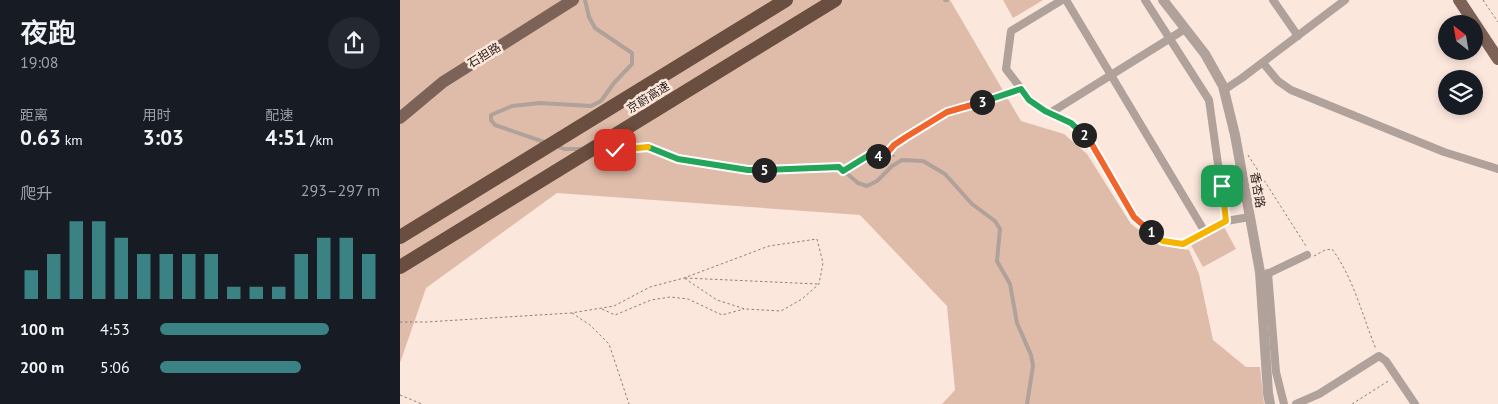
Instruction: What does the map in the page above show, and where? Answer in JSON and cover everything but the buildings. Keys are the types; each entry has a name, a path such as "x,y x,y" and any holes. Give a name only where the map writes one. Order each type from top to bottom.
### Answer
{"highway":[{"name":"京蔚高速","path":"400,237 786,0"},
{"name":"京蔚高速","path":"400,267 835,0"}],"main road":[{"name":"石担路","path":"400,118 443,82 573,0"},
{"path":"1459,0 1498,59"}],"street":[{"path":"1205,232 1064,0 1011,31 1006,69 1029,100 1071,123 1090,141 1134,217 1158,238 1163,241 1183,244 1226,221 1250,217"},
{"path":"1145,0 1209,100 1226,221"},
{"name":"香杏路","path":"1163,0 1205,54 1224,90 1264,275 1270,404"},
{"path":"1273,0 1298,36"},
{"path":"1224,90 1263,63 1345,0"},
{"path":"1050,113 1185,28"},
{"path":"1263,63 1278,81 1291,90 1444,152 1498,168"},
{"path":"1284,404 1276,372 1264,275 1307,254"},
{"path":"1296,404 1319,394 1379,356 1386,361 1414,404"}],"lane":[{"path":"585,0 589,17 595,28 625,46 632,53 632,64 614,83 601,101 591,106 577,107 540,103 512,106 491,115 490,120 495,125 564,149 615,150 646,146 678,159 748,170 839,167 858,183 867,186 877,181 892,166 902,160 923,161 946,174 972,204 994,220 1000,229 997,261 1010,284 1017,323 1031,355 1033,366 1027,404"}],"path":[{"path":"1483,0 1498,22"},
{"path":"843,171 869,155 879,156 888,152 894,145 947,112 1021,89"},
{"path":"1245,150 1307,246 1307,254 1314,257 1325,250 1332,249 1352,285 1365,324 1379,356"},
{"path":"888,152 902,160"},
{"path":"400,322 426,322 571,312 614,306 650,287 684,278 769,246 817,240 823,263 818,284 802,299 781,311 745,309 717,300 684,278"},
{"path":"684,278 818,284"},
{"path":"601,308 614,315 651,300 670,297 688,299 722,314 745,309"},
{"path":"571,312 590,325 609,344 630,404"},
{"path":"1352,404 1396,376"},
{"path":"400,395 422,404"}],"shaded area":[{"path":"400,0 950,0 1021,121 1064,134 1087,154 1131,224 1159,245 1189,250 1199,274 1213,340 1246,367 1260,367 1264,404 942,404 955,390 947,306 860,215 557,193 426,288 400,363"},
{"path":"1003,0 1043,0 1013,18"},
{"path":"1224,227 1236,249 1203,267 1191,245"}],"route":[{"path":"615,150 646,146 678,159 748,170 839,167 843,171 869,155 879,156 888,152 894,145 947,112 988,101 1021,89 1029,100 1045,111 1071,123 1090,141 1134,217 1163,241 1183,244 1226,221 1222,186"}]}
